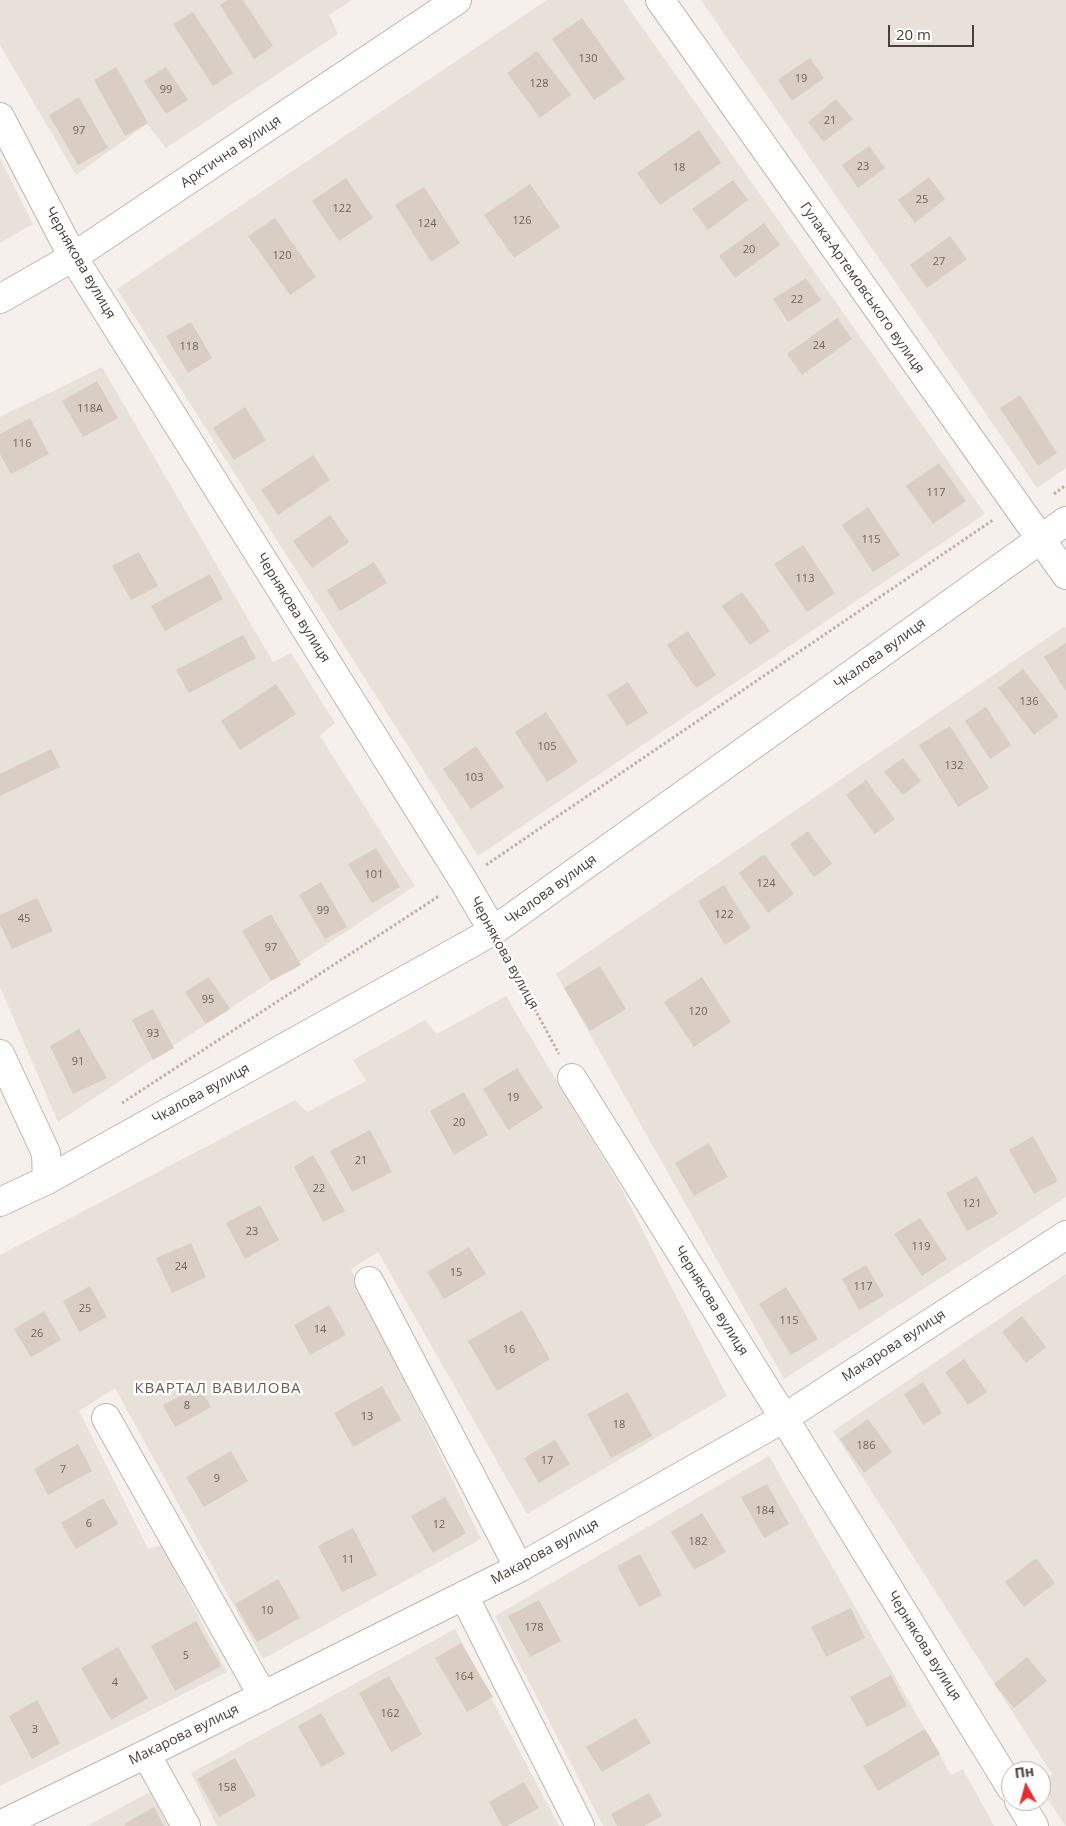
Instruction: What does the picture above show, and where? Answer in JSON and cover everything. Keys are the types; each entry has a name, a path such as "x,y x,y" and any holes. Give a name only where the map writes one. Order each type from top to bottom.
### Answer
{"street":[{"name":"Арктична вулиця","path":"0,299 73,257 457,0"},
{"name":"Гулака-Артемовського вулиця","path":"660,0 1066,575"},
{"name":"Чернякова вулиця","path":"0,117 73,257 463,880 493,931"},
{"name":"Чкалова вулиця","path":"0,1202 47,1180 493,931 1066,521"},
{"path":"0,1054 46,1152 47,1180"},
{"name":"Чернякова вулиця","path":"572,1078 1001,1772"},
{"name":"Макарова вулиця","path":"0,1824 146,1754 519,1568 784,1418 1066,1235"},
{"path":"369,1281 519,1568"},
{"path":"106,1418 263,1696"},
{"path":"464,1596 580,1826"},
{"path":"146,1754 186,1826"},
{"path":"1025,1811 1034,1826"}],"path":[{"path":"121,1104 463,880 1015,505"},
{"name":"Чернякова вулиця","path":"493,931 572,1078"}],"shaded area":[{"path":"0,0 352,0 329,15 338,34 166,148 147,124 76,175 0,45"},
{"path":"547,0 623,0 985,514 478,856 117,289"},
{"path":"701,0 1066,0 1066,468 1037,488"},
{"path":"0,158 33,224 0,243"},
{"path":"102,367 273,662 291,653 335,723 320,736 415,886 58,1122 0,987 0,417"},
{"path":"1065,626 1066,1197 784,1379 556,974"},
{"path":"506,996 621,1188 727,1396 527,1514 378,1252 351,1269 481,1539 263,1659 115,1388 79,1411 148,1549 162,1545 227,1672 0,1786 0,1255 295,1100 307,1112 366,1081 353,1060 425,1020 437,1034"},
{"path":"1066,1274 1066,1826 1051,1804 1051,1761 1044,1761 833,1431"},
{"path":"769,1456 951,1775 963,1769 994,1826 603,1826 495,1616"},
{"path":"455,1629 559,1826 217,1826 191,1773"},
{"path":"150,1792 169,1826 87,1826"}],"building":[{"path":"228,0 243,0 273,46 254,59 220,5"},
{"path":"193,12 233,73 213,86 173,24"},
{"path":"582,18 625,79 594,100 552,39"},
{"path":"537,51 571,95 540,118 507,73"},
{"path":"810,58 824,78 792,101 778,80"},
{"path":"116,67 148,123 125,136 94,80"},
{"path":"166,67 188,100 166,114 144,81"},
{"path":"79,97 108,148 78,165 49,115"},
{"path":"836,99 853,119 824,142 808,122"},
{"path":"699,130 721,163 660,205 637,173"},
{"path":"869,146 885,168 858,188 842,165"},
{"path":"929,177 945,199 915,223 898,200"},
{"path":"346,178 373,218 339,241 312,201"},
{"path":"733,180 748,200 708,230 692,209"},
{"path":"530,184 560,227 514,258 484,215"},
{"path":"424,187 460,243 431,262 395,205"},
{"path":"275,218 316,277 290,295 248,236"},
{"path":"764,223 780,245 735,278 719,256"},
{"path":"950,236 967,259 927,288 910,265"},
{"path":"806,278 821,300 788,322 773,299"},
{"path":"837,318 852,339 802,375 787,354"},
{"path":"191,322 212,358 188,373 166,336"},
{"path":"97,381 118,418 83,437 62,401"},
{"path":"1020,395 1057,453 1038,466 1000,408"},
{"path":"245,407 266,440 234,460 213,428"},
{"path":"30,418 49,454 11,474 0,454 0,434"},
{"path":"313,455 330,480 278,515 261,490"},
{"path":"939,463 966,501 933,524 906,486"},
{"path":"868,507 900,555 873,572 842,525"},
{"path":"330,515 349,542 312,568 293,541"},
{"path":"803,545 835,593 807,612 774,564"},
{"path":"139,552 158,586 131,600 112,566"},
{"path":"374,562 387,583 340,611 327,590"},
{"path":"210,574 223,599 165,631 151,606"},
{"path":"742,592 770,631 750,645 722,606"},
{"path":"688,631 716,675 696,688 667,645"},
{"path":"243,635 256,658 189,693 176,670"},
{"path":"1066,643 1066,691 1044,657"},
{"path":"1023,669 1059,716 1034,735 998,688"},
{"path":"628,682 648,713 627,726 607,695"},
{"path":"276,684 296,714 240,750 221,721"},
{"path":"986,707 1011,745 990,759 965,721"},
{"path":"546,712 578,762 547,782 515,732"},
{"path":"950,726 989,788 958,807 919,745"},
{"path":"476,746 504,787 471,809 443,769"},
{"path":"51,749 60,767 0,796 0,774"},
{"path":"903,758 921,781 903,795 884,772"},
{"path":"866,780 895,819 875,834 846,795"},
{"path":"808,831 832,864 814,877 790,844"},
{"path":"376,848 400,887 372,903 348,864"},
{"path":"764,854 794,894 768,913 739,873"},
{"path":"321,882 347,927 325,939 299,895"},
{"path":"724,885 751,928 725,945 698,901"},
{"path":"37,898 53,931 12,949 0,924 0,915"},
{"path":"271,914 301,965 271,981 242,931"},
{"path":"600,966 626,1009 590,1031 564,988"},
{"path":"209,977 230,1009 206,1024 185,992"},
{"path":"702,977 731,1022 694,1047 664,1002"},
{"path":"153,1009 174,1048 153,1060 132,1020"},
{"path":"79,1029 107,1078 73,1094 50,1046"},
{"path":"517,1068 543,1108 508,1130 483,1089"},
{"path":"464,1092 488,1135 454,1155 430,1111"},
{"path":"370,1130 392,1172 352,1192 330,1151"},
{"path":"1033,1136 1058,1181 1034,1194 1009,1150"},
{"path":"709,1143 728,1177 694,1196 675,1163"},
{"path":"313,1155 345,1211 323,1222 294,1167"},
{"path":"977,1176 998,1214 967,1231 946,1193"},
{"path":"260,1205 279,1240 245,1259 226,1223"},
{"path":"920,1218 947,1259 922,1276 894,1234"},
{"path":"191,1243 206,1277 172,1293 156,1258"},
{"path":"469,1247 486,1274 444,1299 427,1272"},
{"path":"866,1265 884,1296 859,1310 842,1279"},
{"path":"90,1286 107,1317 79,1332 63,1301"},
{"path":"786,1287 818,1339 791,1355 759,1304"},
{"path":"329,1305 346,1335 310,1355 294,1325"},
{"path":"522,1310 550,1359 497,1391 468,1341"},
{"path":"44,1311 61,1340 31,1357 14,1329"},
{"path":"1022,1316 1046,1347 1026,1363 1002,1332"},
{"path":"964,1359 987,1392 968,1405 945,1372"},
{"path":"923,1382 942,1413 923,1425 904,1394"},
{"path":"199,1386 211,1407 175,1427 163,1405"},
{"path":"382,1386 401,1420 353,1447 334,1413"},
{"path":"628,1392 652,1436 611,1458 587,1414"},
{"path":"868,1419 892,1452 864,1473 840,1439"},
{"path":"555,1440 570,1464 539,1483 524,1458"},
{"path":"78,1444 92,1471 48,1495 34,1469"},
{"path":"231,1451 248,1481 204,1507 186,1477"},
{"path":"767,1484 789,1524 764,1538 741,1497"},
{"path":"445,1497 466,1533 433,1553 411,1516"},
{"path":"103,1498 118,1524 76,1549 61,1523"},
{"path":"702,1513 726,1552 694,1570 671,1532"},
{"path":"353,1528 377,1575 342,1592 318,1546"},
{"path":"640,1554 662,1595 639,1607 617,1566"},
{"path":"1036,1558 1055,1583 1024,1607 1005,1582"},
{"path":"278,1579 300,1618 257,1642 235,1604"},
{"path":"539,1600 561,1641 530,1657 508,1616"},
{"path":"851,1608 865,1638 826,1657 811,1627"},
{"path":"196,1621 221,1666 175,1691 151,1646"},
{"path":"461,1643 493,1697 467,1712 435,1658"},
{"path":"118,1647 148,1698 111,1720 81,1668"},
{"path":"1027,1657 1047,1681 1014,1708 994,1684"},
{"path":"891,1675 907,1706 867,1727 850,1697"},
{"path":"389,1676 422,1734 391,1752 359,1693"},
{"path":"37,1700 60,1743 32,1759 9,1716"},
{"path":"321,1713 345,1754 321,1767 298,1726"},
{"path":"636,1718 651,1743 602,1772 586,1747"},
{"path":"925,1729 940,1754 878,1791 863,1766"},
{"path":"235,1758 256,1796 219,1817 197,1779"},
{"path":"524,1782 539,1808 507,1826 502,1826 489,1802"},
{"path":"649,1793 662,1816 644,1826 617,1826 611,1814"},
{"path":"154,1807 164,1826 125,1826 124,1824"}],"district":[{"name":"КВАРТАЛ ВАВИЛОВА","path":"218,1389"}]}
